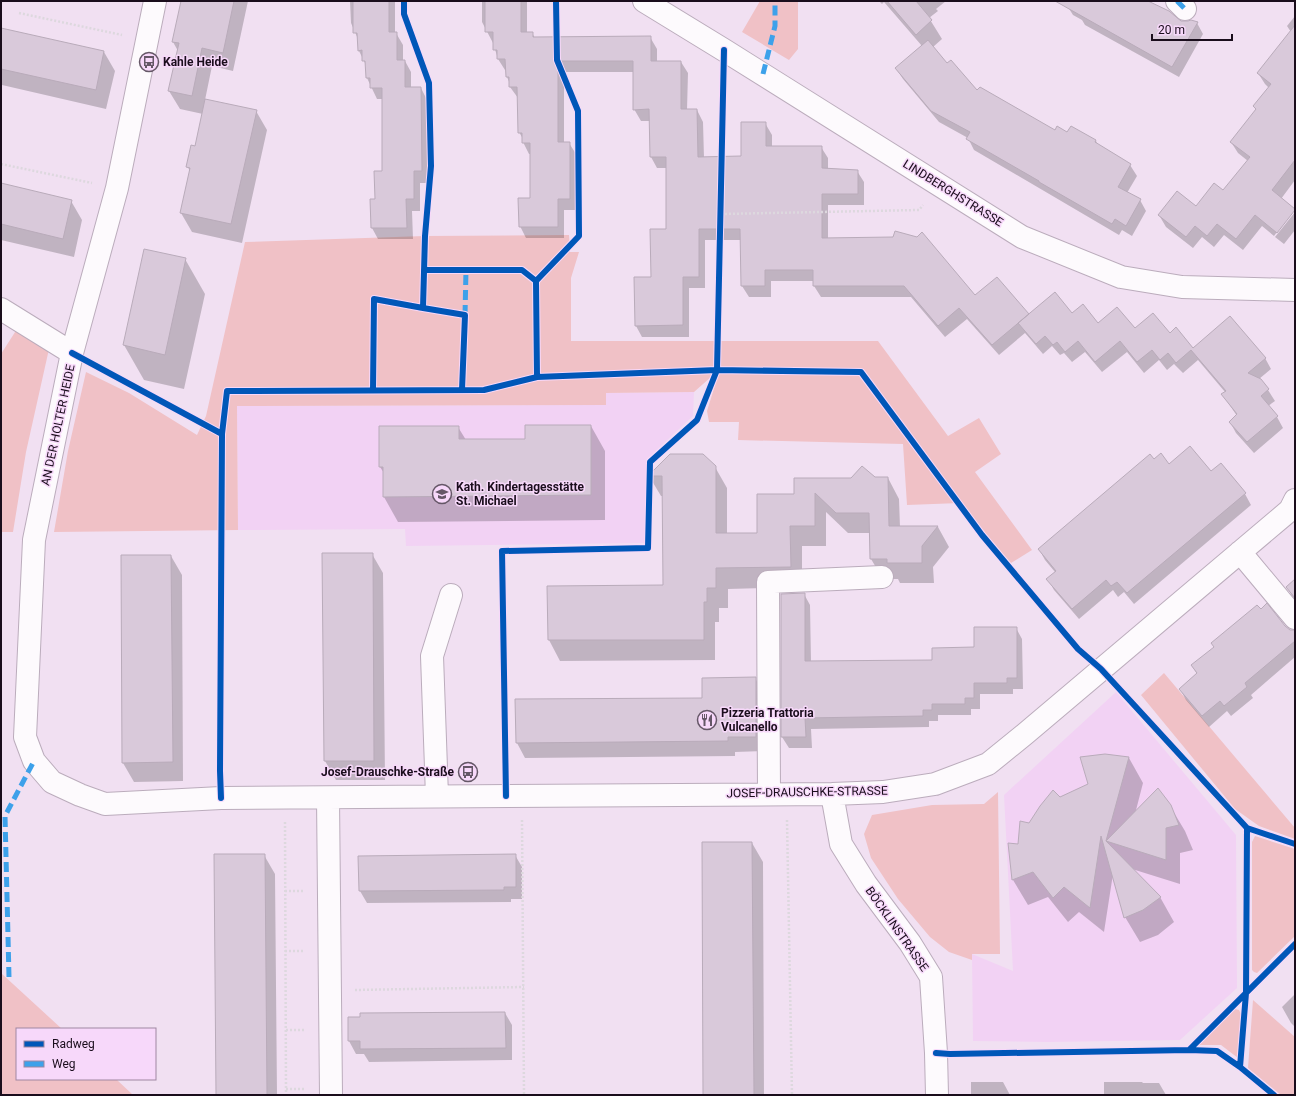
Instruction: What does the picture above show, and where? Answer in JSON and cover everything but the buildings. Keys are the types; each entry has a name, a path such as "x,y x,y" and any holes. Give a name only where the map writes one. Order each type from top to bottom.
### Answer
{"street":[{"name":"AN DER HOLTER HEIDE","path":"25,737 34,540 72,353 117,188 155,1"},
{"name":"LINDBERGHSTRASSE","path":"644,1 1022,237 1121,277 1182,287 1295,290"},
{"path":"1,309 72,353"},
{"name":"JOSEF-DRAUSCHKE-STRASSE","path":"25,737 34,761 52,782 80,795 105,804 221,798 832,794 883,792 935,784 988,764 1026,734 1290,510 1295,500"},
{"path":"1240,552 1295,618"},
{"path":"778,794 768,582 882,577"},
{"path":"437,796 432,656 451,595"},
{"name":"BÖCKLINSTRASSE","path":"832,794 841,844 866,884 910,943 931,977 937,1095"},
{"path":"328,798 330,1095"}],"path":[{"path":"19,13 147,41"},
{"path":"1,164 117,188"},
{"path":"721,214 920,210 936,183"},
{"path":"778,794 792,1095"},
{"path":"522,796 524,1095"},
{"path":"285,798 286,1095"},
{"path":"330,990 524,987"}],"shaded area":[{"path":"760,1 798,1 798,49 789,60 742,32"},
{"path":"569,235 570,252 579,252 571,278 571,341 878,341 948,436 979,418 1001,454 975,472 1032,550 1011,563 960,503 907,505 903,444 738,440 739,422 709,422 707,411 720,369 694,392 606,393 606,405 237,406 238,530 54,532 68,451 86,372 129,393 197,435 206,416 245,242 425,236"},
{"path":"17,329 49,349 26,452 13,532 1,532 1,354"},
{"name":"Kath. Kindertagesstätte St. Michael","path":"694,392 693,416 646,460 646,543 406,546 405,529 238,530 237,406 606,405 606,393"},
{"path":"1164,673 1295,828 1295,839 1259,826 1235,809 1141,695"},
{"path":"1116,692 1236,835 1237,988 1180,1040 1048,1042 973,1041 972,954 1013,971 1004,795"},
{"path":"998,792 1000,954 972,954 972,960 949,952 930,937 898,899 871,858 864,834 872,815 932,805 984,804"},
{"path":"1255,836 1295,849 1295,936 1257,973 1252,970 1252,842"},
{"path":"1,973 61,1028 16,1028 16,1080 117,1080 133,1095 1,1095"},
{"path":"1253,1000 1295,1037 1295,1095 1281,1095 1248,1068"},
{"path":"1235,1009 1239,1010 1241,1014 1238,1058 1221,1045 1199,1045"}],"marked path":[{"path":"763,74 775,26 775,1"},
{"path":"1177,1 1185,9"},
{"path":"465,315 466,270"},
{"path":"9,977 5,816 34,761"}],"cycle path":[{"path":"404,1 404,14 429,83 431,166 425,236 423,308 465,315 462,390"},
{"path":"537,377 536,281 579,236 578,111 557,60 556,1"},
{"path":"506,796 502,551 648,548 650,462 697,420 717,370 724,50"},
{"path":"424,270 522,270 536,281"},
{"path":"373,390 374,299 423,308"},
{"path":"72,353 222,434 227,391 484,390 537,377 717,370 861,372 982,535 1078,649 1101,669 1247,828 1295,844"},
{"path":"221,798 222,434"},
{"path":"1247,828 1246,993 1240,1067 1274,1095"},
{"path":"936,1053 1189,1050 1295,944"},
{"path":"1189,1050 1217,1051 1240,1067"}],"place":[{"name":"Kahle Heide","path":"149,62"},
{"name":"Kath. Kindertagesstätte St. Michael","path":"442,494"},
{"name":"Pizzeria Trattoria Vulcanello","path":"707,720"},
{"name":"Josef-Drauschke-Straße","path":"468,772"}]}
